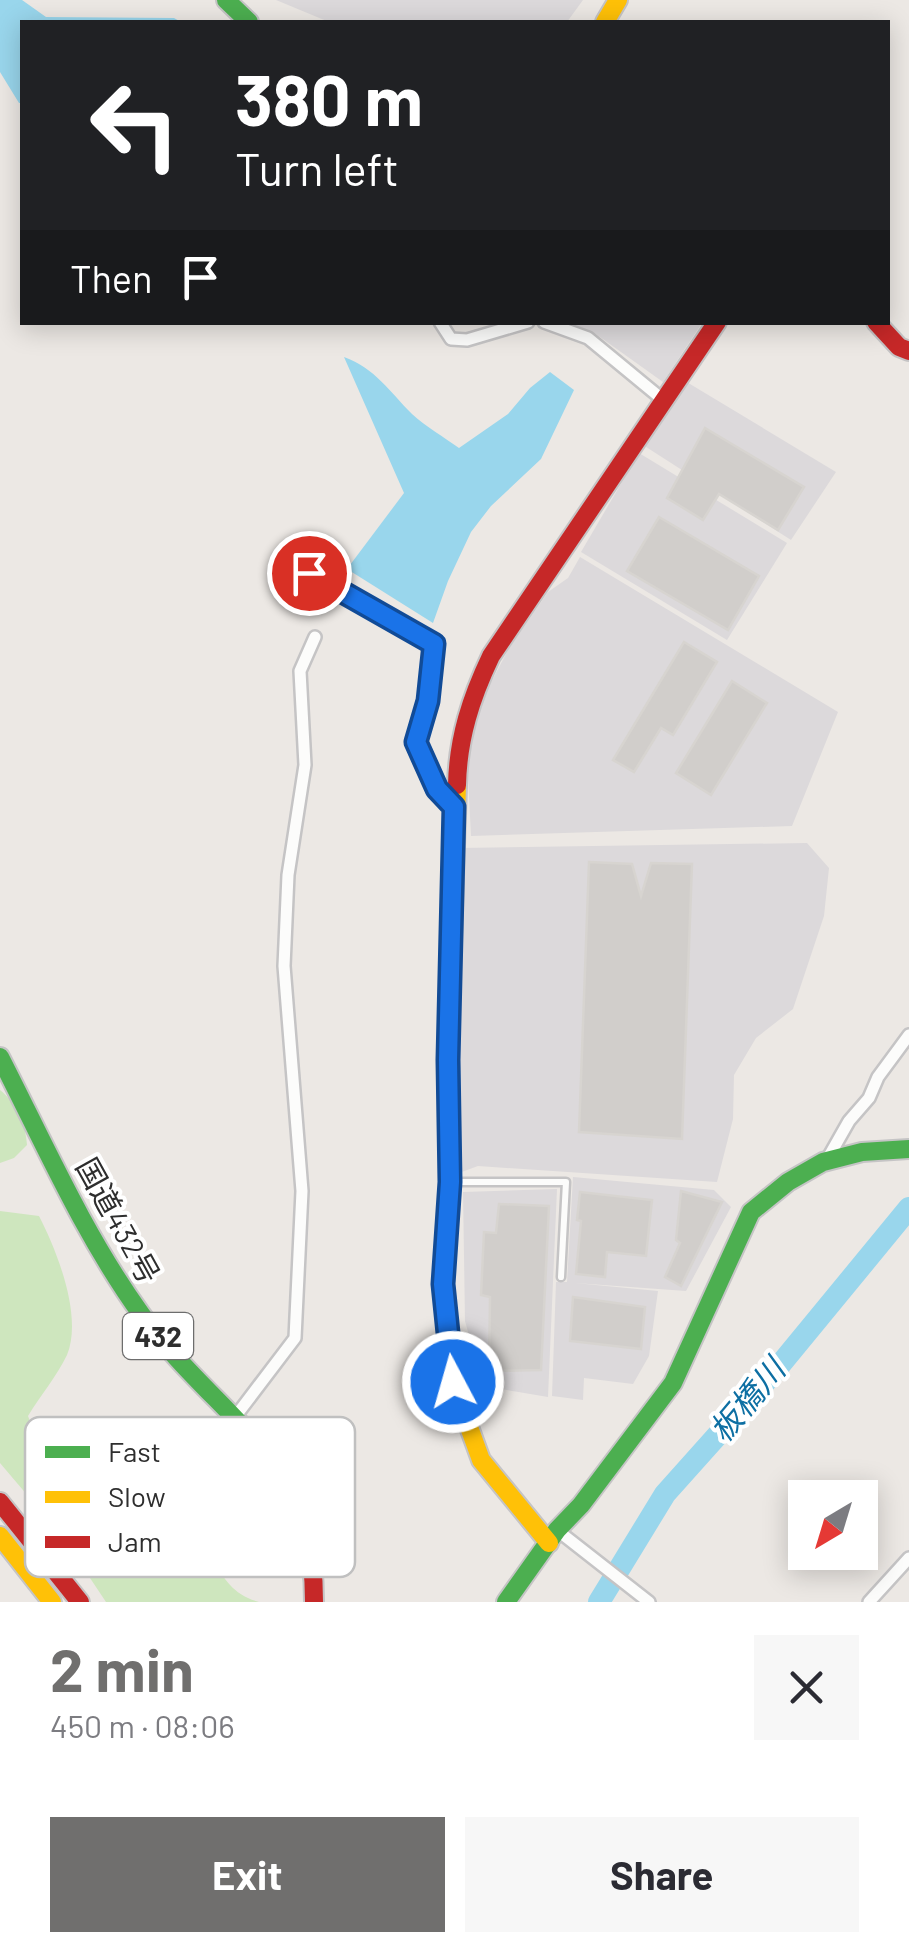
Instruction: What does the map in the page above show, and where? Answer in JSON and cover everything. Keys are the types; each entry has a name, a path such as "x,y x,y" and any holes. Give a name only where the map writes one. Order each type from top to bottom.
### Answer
{"main road":[{"path":"226,0 247,20"},
{"path":"553,1536 481,1460 453,1382 443,1284 450,1182 448,1060 457,759 463,725 491,656 716,325"},
{"path":"879,325 899,348 909,351"},
{"name":"国道432号","path":"0,1057 106,1260 142,1317 182,1366 234,1417"},
{"path":"506,1602 673,1384 752,1212 773,1191 828,1158 909,1149"},
{"path":"0,1502 25,1533"},
{"path":"0,1536 25,1568"},
{"path":"32,1577 52,1602"},
{"path":"60,1577 80,1602"}],"street":[{"path":"442,325 451,339 467,340 518,325"},
{"path":"552,325 588,338 662,399"},
{"path":"309,573 434,644 428,701 416,742 437,789 454,807"},
{"path":"234,1417 295,1338 302,1191 284,966 288,874 305,765 300,672 315,637"},
{"path":"828,1158 878,1076 909,1035"},
{"path":"553,1536 648,1602"},
{"path":"870,1602 909,1558"}],"lane":[{"path":"450,1182 566,1182 561,1277"}],"shaded area":[{"path":"276,0 583,0 568,20 324,20"},
{"path":"574,325 700,325 663,382 593,332"},
{"path":"685,381 836,472 791,540 643,445"},
{"path":"639,453 787,543 727,640 581,552"},
{"path":"580,557 838,712 792,826 471,836 467,757 478,707 508,650 548,592 568,578"},
{"path":"807,843 829,868 824,916 793,1009 756,1038 734,1075 733,1119 717,1182 478,1166 459,1173 460,848"},
{"path":"573,1177 714,1190 731,1207 686,1291 575,1283 658,1291 649,1356 633,1384 584,1378 583,1400 552,1396 556,1282 567,1282"},
{"path":"557,1189 548,1397 483,1386 465,1321 463,1192"}],"green space":[{"path":"0,1090 20,1114 27,1145 14,1158 0,1163"},
{"path":"0,1211 39,1216 66,1284 72,1322 67,1355 25,1417 25,1492 0,1463"},
{"path":"89,1577 224,1577 243,1595 259,1602 106,1602"}],"water":[{"path":"0,0 22,0 46,17 178,20 20,20 20,103 0,72"},
{"path":"344,357 373,374 417,419 459,448 508,414 550,372 574,390 541,459 491,506 471,532 433,623 347,569 404,493"}],"building":[{"path":"705,428 804,487 778,530 719,494 703,520 667,498"},
{"path":"659,517 759,576 728,630 627,571"},
{"path":"684,642 717,662 673,735 661,728 634,772 613,760"},
{"path":"732,681 767,703 711,795 676,773"},
{"path":"589,862 632,864 641,896 651,863 692,864 682,1139 579,1132"},
{"path":"681,1191 722,1202 681,1286 665,1277 680,1243 676,1240"},
{"path":"580,1192 652,1200 646,1256 607,1252 605,1277 576,1274"},
{"path":"499,1204 549,1206 541,1370 489,1371 490,1297 481,1295 484,1232 496,1233"},
{"path":"573,1297 645,1307 641,1349 570,1341"}],"waterway":[{"name":"板橋川","path":"599,1602 665,1494 775,1371 909,1208"}],"traffic: fast":[{"path":"226,0 247,20"},
{"path":"0,1057 120,1284 172,1353 233,1417"},
{"path":"506,1602 557,1530 581,1505 673,1383 751,1212 788,1182 823,1162 862,1152 909,1149"}],"traffic: slow":[{"path":"606,20 618,0"},
{"path":"457,785 448,1060 450,1182 443,1284 453,1383 481,1460 549,1543"},
{"path":"0,1536 25,1568"},
{"path":"32,1577 52,1602"}],"traffic: jam":[{"path":"457,785 467,719 491,656 715,325"},
{"path":"879,325 899,347 909,351"},
{"path":"0,1502 25,1533"},
{"path":"60,1577 80,1602"},
{"path":"313,1577 314,1602"}],"route":[{"path":"309,573 434,644 428,701 416,742 437,789 454,807 448,1060 450,1182 443,1284 453,1382"}]}
